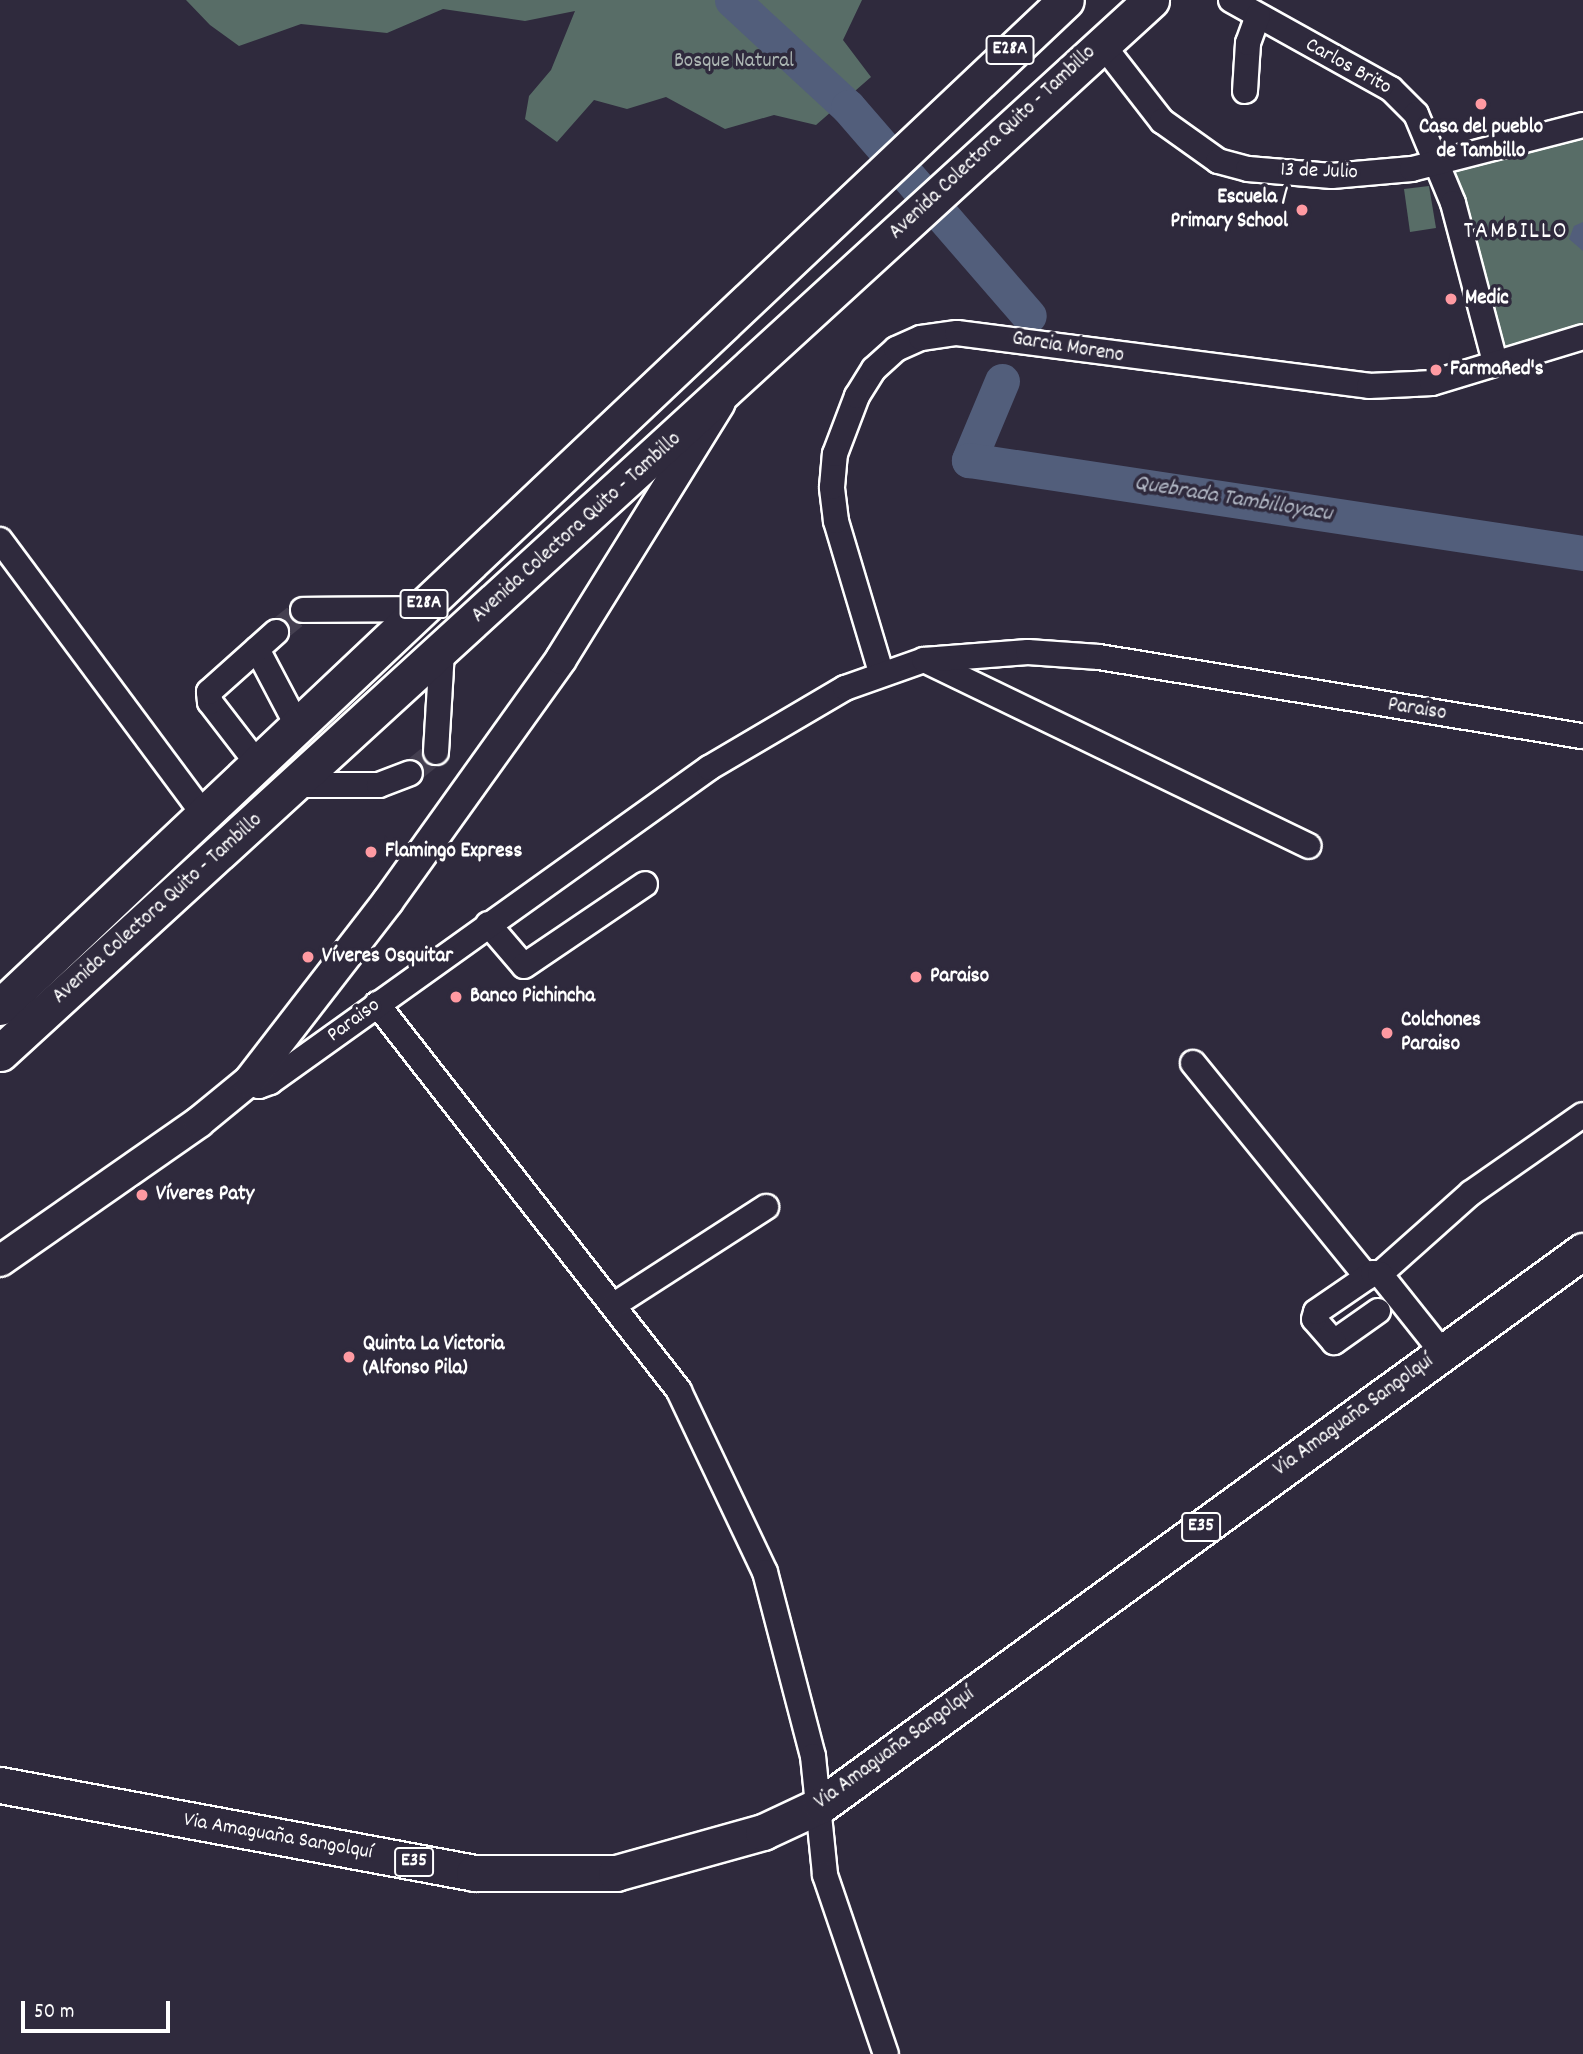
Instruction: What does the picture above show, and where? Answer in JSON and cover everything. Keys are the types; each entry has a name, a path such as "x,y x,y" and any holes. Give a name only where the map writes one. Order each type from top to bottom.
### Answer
{"highway":[{"name":"Avenida Colectora Quito - Tambillo","path":"0,1007 848,202 1066,0"},
{"name":"Avenida Colectora Quito - Tambillo","path":"0,1053 727,393 891,238 1151,0"},
{"name":"Via Amaguaña Sangolquí","path":"0,1786 474,1873 543,1876 616,1873 708,1850 763,1832 821,1805 1583,1251"}],"main road":[{"name":"Paraiso","path":"0,1261 200,1122 249,1081 388,901 553,671 727,393"}],"street":[{"name":"Carlos Brito","path":"1231,0 1391,89 1416,114 1439,163 1495,362"},
{"path":"1245,91 1248,43 1258,16"},
{"name":"13 de Julio","path":"1102,44 1163,121 1218,161 1248,169 1332,176 1439,163 1583,125"},
{"name":"Garcia Moreno","path":"881,672 836,521 832,487 835,454 857,396 874,369 896,349 921,338 957,333 1369,386 1432,383 1583,337"},
{"path":"0,540 203,813"},
{"path":"303,610 419,609"},
{"path":"257,763 210,702 209,692 276,632"},
{"path":"257,649 297,725"},
{"path":"436,752 442,651"},
{"name":"Paraiso","path":"249,1081 258,1086 270,1082 709,768 834,694 881,672 924,660 1028,652 1099,657 1583,736"},
{"path":"924,660 1308,846"},
{"path":"295,785 379,785 410,773"},
{"path":"488,924 524,966 645,884"},
{"path":"377,1004 679,1391 765,1572 821,1805 825,1875 886,2054"},
{"path":"1193,1063 1373,1276 1442,1352"},
{"path":"1378,1311 1334,1342 1314,1319 1316,1312 1373,1276 1471,1193 1583,1115"},
{"path":"614,1305 766,1207"}],"green space":[{"name":"Bosque Natural","path":"186,0 862,0 843,40 871,77 816,125 774,115 725,129 666,97 627,109 594,100 557,142 525,119 529,96 551,70 575,11 525,21 443,9 387,33 301,24 239,46 210,25"},
{"path":"1583,135 1583,327 1504,351 1448,168"},
{"path":"1429,186 1436,228 1410,232 1404,189"}],"water":[{"path":"1583,222 1583,251 1569,239 1574,226"}],"waterway":[{"name":"Quebrada Tambilloyacu","path":"732,0 848,107 1029,316"},
{"name":"Quebrada Tambilloyacu","path":"1002,381 969,460 1583,553"}],"tunnel":[{"path":"276,632 303,610"},
{"path":"410,773 436,752"}],"place":[{"name":"Casa del pueblo de Tambillo","path":"1481,104"},
{"name":"Escuela / Primary School","path":"1302,210"},
{"name":"Medic","path":"1451,299"},
{"name":"FarmaRed's","path":"1436,370"},
{"name":"Flamingo Express","path":"371,852"},
{"name":"Víveres Osquitar","path":"308,957"},
{"name":"Paraiso","path":"916,977"},
{"name":"Banco Pichincha","path":"456,997"},
{"name":"Colchones Paraiso","path":"1387,1033"},
{"name":"Víveres Paty","path":"142,1195"},
{"name":"Quinta La Victoria (Alfonso Pila)","path":"349,1357"}],"district":[{"name":"TAMBILLO","path":"1516,233"}]}
